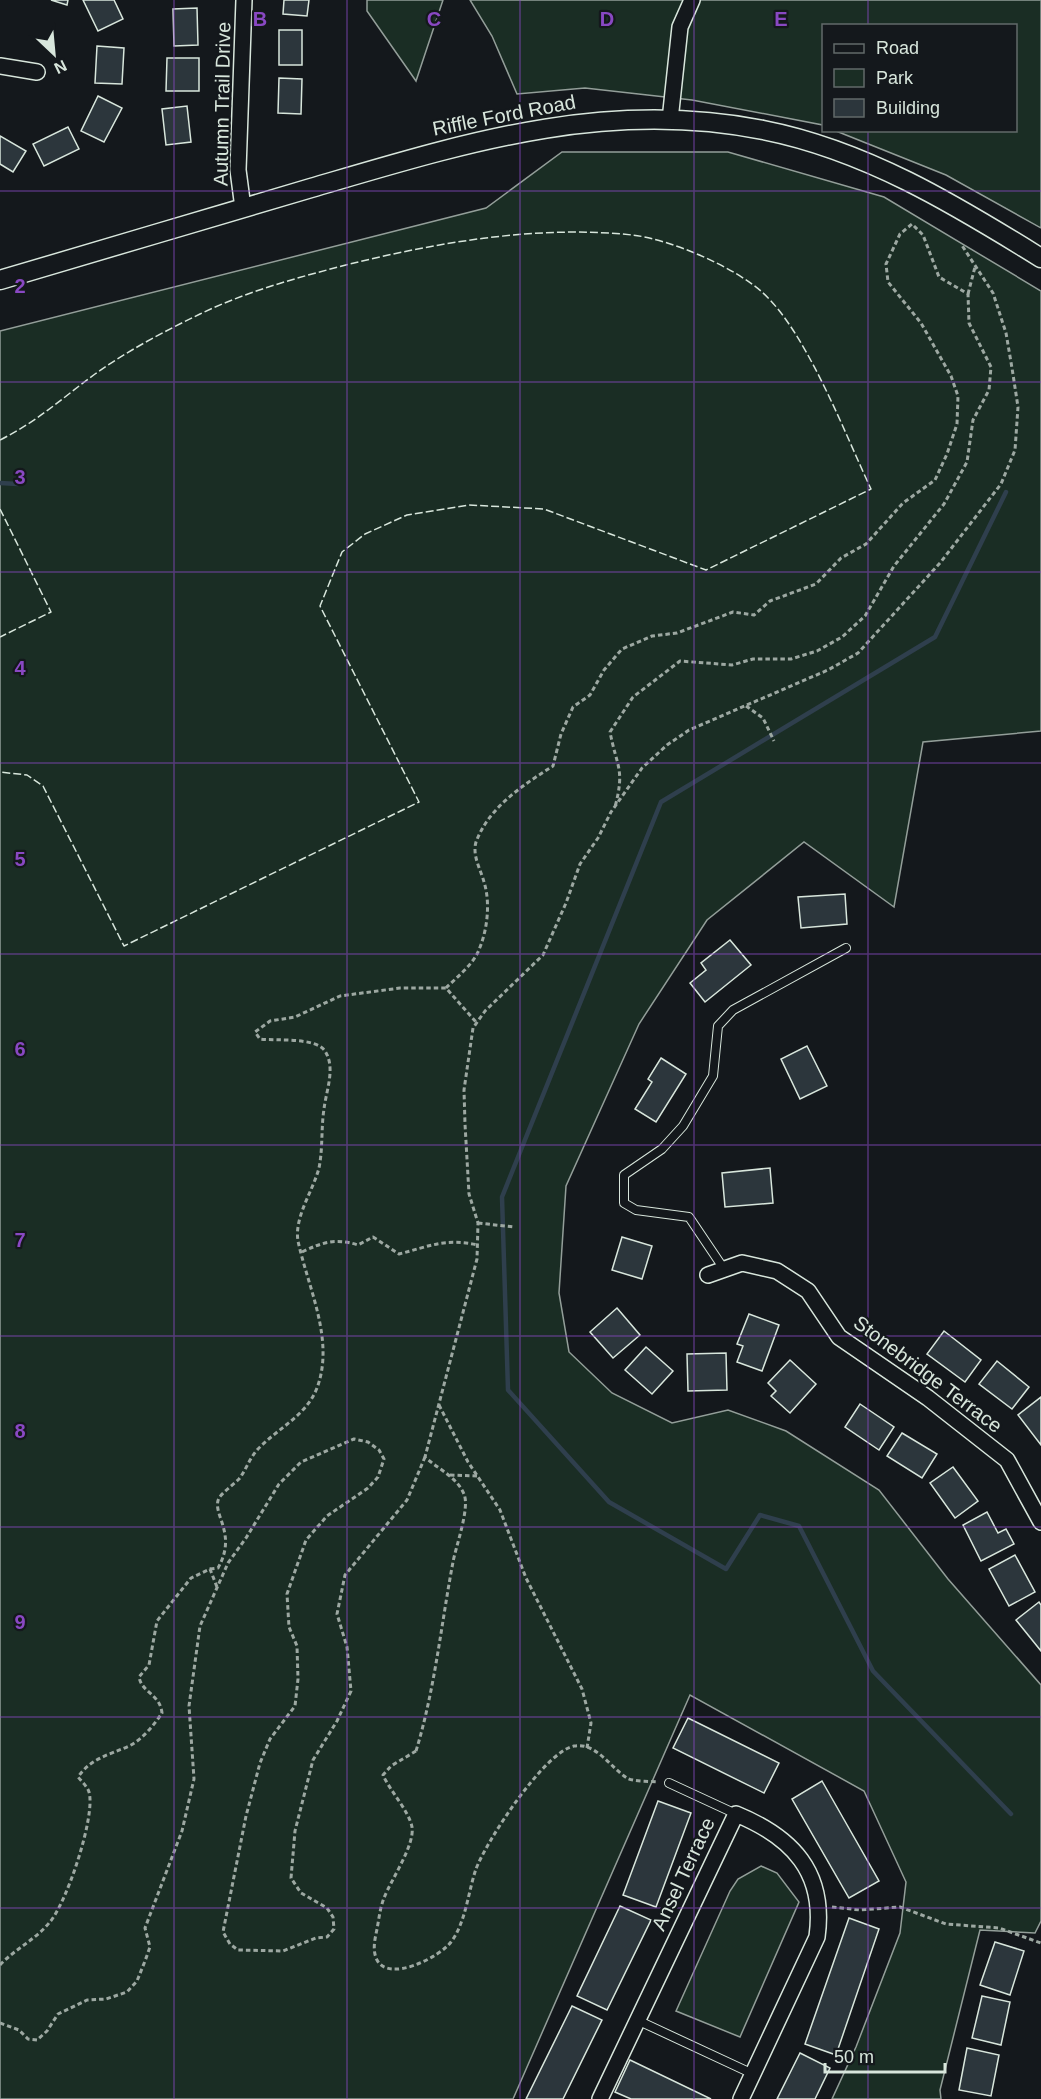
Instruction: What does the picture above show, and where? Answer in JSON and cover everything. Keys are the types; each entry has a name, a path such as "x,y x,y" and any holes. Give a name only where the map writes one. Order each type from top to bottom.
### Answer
{"street":[{"name":"Autumn Trail Drive","path":"243,208 238,170 244,0"},
{"path":"670,120 680,27 692,0"},
{"path":"0,66 37,72"},
{"name":"Riffle Ford Road","path":"0,280 468,142 590,121 709,122 765,130 875,165 975,217 1041,258"},
{"name":"Stonebridge Terrace","path":"708,1275 742,1263 777,1271 808,1291 839,1337 928,1398 1007,1460 1041,1522"},
{"name":"Ansel Terrace","path":"600,2099 736,1814 753,1821 793,1847 809,1870 818,1907 817,1937 741,2099"}],"lane":[{"path":"724,1269 689,1217 636,1210 624,1203 624,1175 662,1149 683,1126 713,1076 718,1026 733,1010 846,948"},
{"path":"669,1783 736,1814"},
{"path":"638,2020 753,2074"}],"path":[{"path":"446,988 477,954 488,916 485,883 477,864 475,844 492,814 512,794 553,766 561,734 573,707 590,695 604,670 622,649 652,636 677,633 733,612 754,615 770,601 816,584 841,558 866,544 903,503 935,480 957,424 958,396 951,376 921,323 888,282 886,264 900,234 912,224 923,235 939,277 968,294"},
{"path":"0,2023 19,2030 28,2039 37,2040 47,2031 58,2014 87,2000 127,1992 137,1982 150,1947 145,1928 182,1831 194,1779 189,1706 193,1662 200,1626 228,1563 279,1484 301,1462 354,1440 368,1442 379,1450 384,1459 378,1477 368,1488 327,1516 306,1540 287,1594 289,1627 297,1646 298,1679 295,1706 270,1739 260,1764 246,1816 223,1932 230,1944 238,1950 283,1951 316,1938 327,1937 333,1929 333,1917 327,1908 301,1893 291,1878 295,1831 313,1761 338,1721 351,1691 347,1647 337,1614 345,1575 407,1500 425,1457 464,1315 477,1258 478,1223 469,1194 464,1090 467,1059 477,1023 503,992 543,955 580,864 642,768 667,745 716,717 828,670 858,653 940,563 1000,484 1015,450 1018,407 1006,333 993,293 961,244"},
{"path":"615,807 621,782 621,770 610,732 633,697 680,661 732,665 753,659 791,659 818,651 842,637 865,616 894,566 944,504 967,462 973,420 989,390 991,367 969,323 968,294 975,266"},
{"path":"746,706 764,718 774,741"},
{"path":"0,1965 12,1953 35,1938 51,1922 63,1900 88,1827 89,1793 78,1777 84,1768 98,1758 136,1741 162,1713 161,1703 140,1683 139,1677 149,1665 157,1621 191,1578 210,1569 218,1568 227,1547 227,1536 218,1508 219,1498 241,1477 248,1461 257,1450 284,1425 297,1419 317,1388 323,1352 322,1334 298,1239 298,1222 319,1167 330,1068 326,1052 318,1044 260,1039 255,1032 270,1021 295,1017 340,996 399,987 446,988 477,1023"},
{"path":"478,1223 514,1227"},
{"path":"302,1252 322,1242 340,1240 358,1245 373,1237 399,1254 437,1242 458,1240 478,1245"},
{"path":"438,1403 477,1476 500,1510 526,1578 582,1689 591,1723 587,1748"},
{"path":"416,1751 438,1663 465,1496 450,1475 425,1457"},
{"path":"450,1475 477,1476"},
{"path":"210,1569 218,1588"},
{"path":"420,1740 416,1751 392,1766 384,1775 390,1792 412,1826 411,1839 383,1901 374,1947 377,1960 385,1969 399,1971 440,1954 452,1942 477,1867 512,1805 552,1761 573,1746 587,1748 603,1757 628,1779 669,1783"},
{"path":"818,1907 860,1910 900,1907 946,1924 999,1928 1041,1943"}],"green space":[{"path":"367,0 443,0 416,81 367,11"},
{"path":"470,0 1041,0 1041,228 946,175 838,132 1017,132 1017,24 822,24 822,125 692,100 585,88 517,94 492,36"},
{"path":"562,152 728,152 884,197 1041,291 1041,731 923,742 894,907 804,842 707,920 639,1024 566,1186 559,1293 569,1352 612,1393 672,1423 728,1410 786,1431 879,1490 948,1579 1041,1685 1041,1921 1035,1933 980,1930 940,2090 941,2099 832,2099 856,2047 900,1933 906,1882 864,1791 690,1695 513,2099 0,2099 0,331 486,208"},
{"path":"761,1866 777,1873 799,1902 740,2037 676,2011 730,1891 738,1879"}],"building":[{"path":"51,0 68,0 67,5"},
{"path":"83,0 114,0 123,19 98,31"},
{"path":"284,0 309,0 307,16 283,14"},
{"path":"197,8 198,45 174,46 173,9"},
{"path":"279,30 302,30 302,65 279,65"},
{"path":"97,46 124,48 122,84 95,83"},
{"path":"167,58 199,58 199,91 166,91"},
{"path":"279,78 302,79 301,114 278,113"},
{"path":"98,96 122,108 104,142 81,131"},
{"path":"187,106 191,142 166,145 162,109"},
{"path":"68,127 79,149 44,166 33,144"},
{"path":"0,136 26,151 13,172 0,164"},
{"path":"845,894 847,924 801,928 798,897"},
{"path":"730,940 751,965 705,1002 690,983 706,970 701,963"},
{"path":"807,1046 827,1086 800,1099 781,1059"},
{"path":"661,1058 686,1074 656,1122 635,1109 652,1082 648,1079"},
{"path":"770,1168 773,1203 725,1207 722,1173"},
{"path":"622,1237 652,1246 642,1279 612,1270"},
{"path":"617,1308 640,1335 613,1358 590,1332"},
{"path":"749,1314 779,1325 762,1371 737,1362 743,1346 737,1344"},
{"path":"944,1331 981,1360 965,1382 927,1354"},
{"path":"646,1347 673,1371 652,1394 625,1370"},
{"path":"726,1353 727,1390 688,1391 687,1354"},
{"path":"790,1360 816,1384 790,1413 771,1396 776,1391 768,1383"},
{"path":"997,1361 1029,1387 1012,1409 979,1384"},
{"path":"1041,1397 1041,1445 1018,1415"},
{"path":"860,1404 894,1427 879,1450 845,1427"},
{"path":"902,1433 937,1454 922,1478 887,1456"},
{"path":"953,1467 978,1501 955,1518 930,1483"},
{"path":"987,1512 998,1533 1006,1529 1014,1544 981,1561 963,1525"},
{"path":"1015,1555 1035,1592 1009,1606 989,1569"},
{"path":"1039,1602 1041,1605 1041,1651 1016,1620"},
{"path":"688,1718 779,1763 764,1793 673,1748"},
{"path":"822,1781 879,1881 849,1898 792,1799"},
{"path":"658,1801 691,1813 656,1907 623,1895"},
{"path":"620,1906 651,1920 607,2010 577,1996"},
{"path":"849,1918 879,1929 836,2055 805,2044"},
{"path":"995,1942 1024,1951 1010,1995 980,1985"},
{"path":"982,1996 1010,2002 1001,2045 972,2038"},
{"path":"572,2006 602,2020 563,2099 526,2099"},
{"path":"967,2048 999,2055 991,2096 959,2090"},
{"path":"800,2053 830,2068 815,2099 777,2099"},
{"path":"630,2060 711,2099 631,2099 615,2092"}],"waterway":[{"path":"0,483 18,484"},
{"path":"1006,492 935,637 661,802 502,1197 508,1390 609,1502 726,1569 760,1515 799,1526 873,1671 1011,1814"}],"fence":[{"path":"0,440 38,417 133,349 200,314 255,292 350,264 419,249 526,234 597,232 632,235 682,248 719,264 762,292 778,309 809,357 871,489 706,570 544,509 469,505 407,515 365,534 342,552 320,606 419,802 124,946 43,786 27,775 0,772"},
{"path":"0,509 51,612 0,637"}]}
